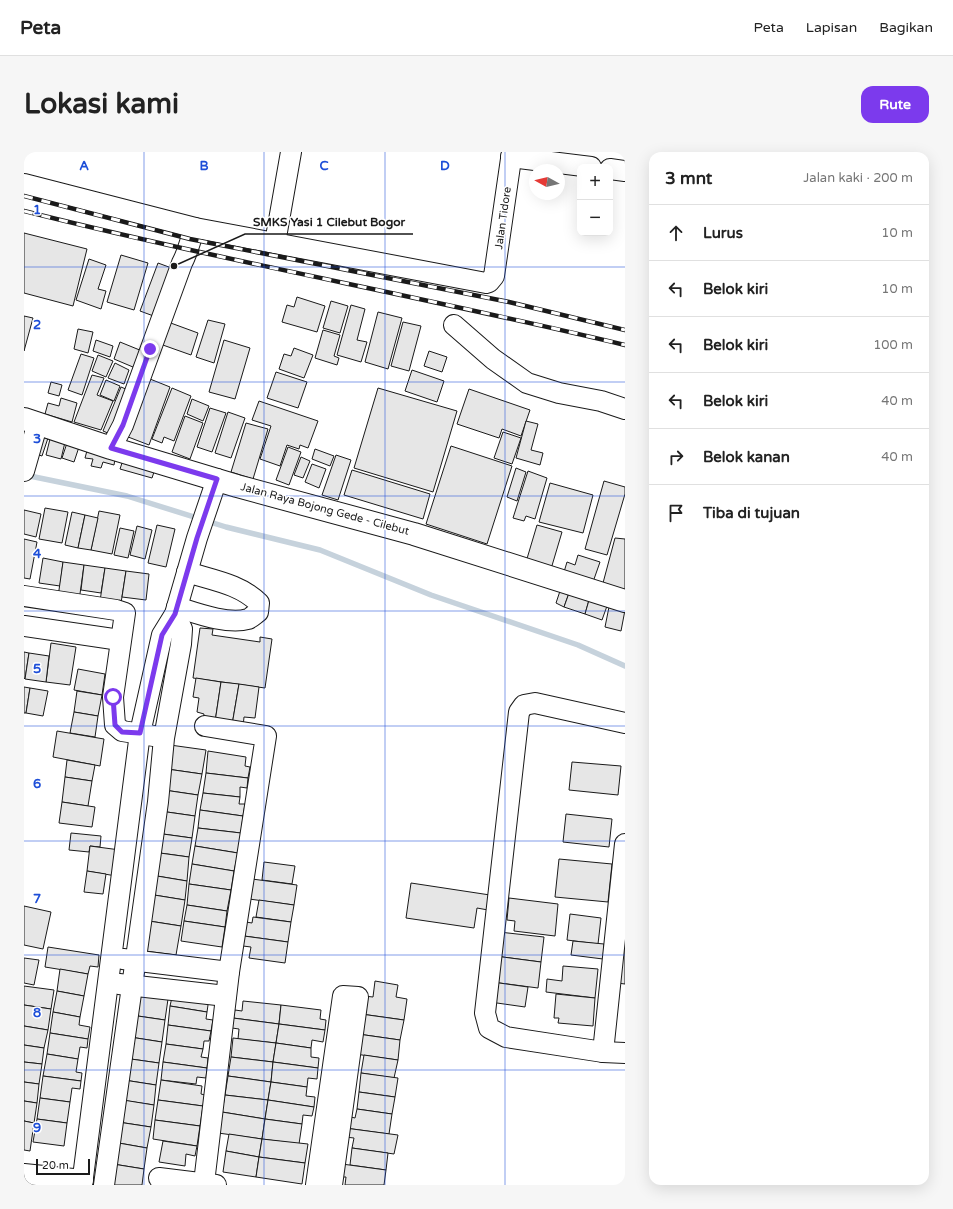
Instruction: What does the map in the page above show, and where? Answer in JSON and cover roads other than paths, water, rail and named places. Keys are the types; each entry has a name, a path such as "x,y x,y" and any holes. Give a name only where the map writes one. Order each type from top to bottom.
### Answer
{"main road":[{"name":"Jalan Raya Bojong Gede - Cilebut","path":"34,423 215,484 414,534 625,601"}],"street":[{"path":"24,184 195,228 275,243 291,152"},
{"path":"512,154 577,165"},
{"name":"Jalan Tidore","path":"275,243 476,282 490,282 494,276 512,154"},
{"path":"613,170 625,171"},
{"path":"111,448 123,425 182,263 188,251 190,239 195,228"},
{"path":"454,324 493,359 527,383 559,393 601,401 625,409"},
{"path":"24,471 36,429 34,423"},
{"path":"24,1174 83,1183 107,983 140,733 162,635 176,610 197,538 215,484"},
{"path":"176,610 204,616 236,620 248,619 258,612 259,604 251,595 227,584 187,572"},
{"path":"24,596 116,610 125,613 113,697 115,725 122,732 140,733 164,738"},
{"path":"104,1185 158,802 164,738 181,644 182,629 176,610"},
{"path":"24,626 120,640"},
{"path":"625,723 535,703 524,705 519,712 485,1014 489,1028 506,1037 603,1052 625,1053"},
{"path":"159,1178 210,1184 229,972 266,736 206,726"},
{"path":"603,1052 625,844"},
{"path":"111,958 229,972"},
{"path":"107,983 132,984 226,996"},
{"path":"316,1185 343,996 358,997 332,1185"}],"waterway":[{"path":"25,475 127,496 226,527 320,550 431,595 578,645 625,666"}],"railway":[{"path":"24,196 190,239 509,302 625,330"},
{"path":"24,211 249,263 475,311 625,345"}],"place":[{"name":"SMKS Yasi 1 Cilebut Bogor","path":"174,266"}]}
